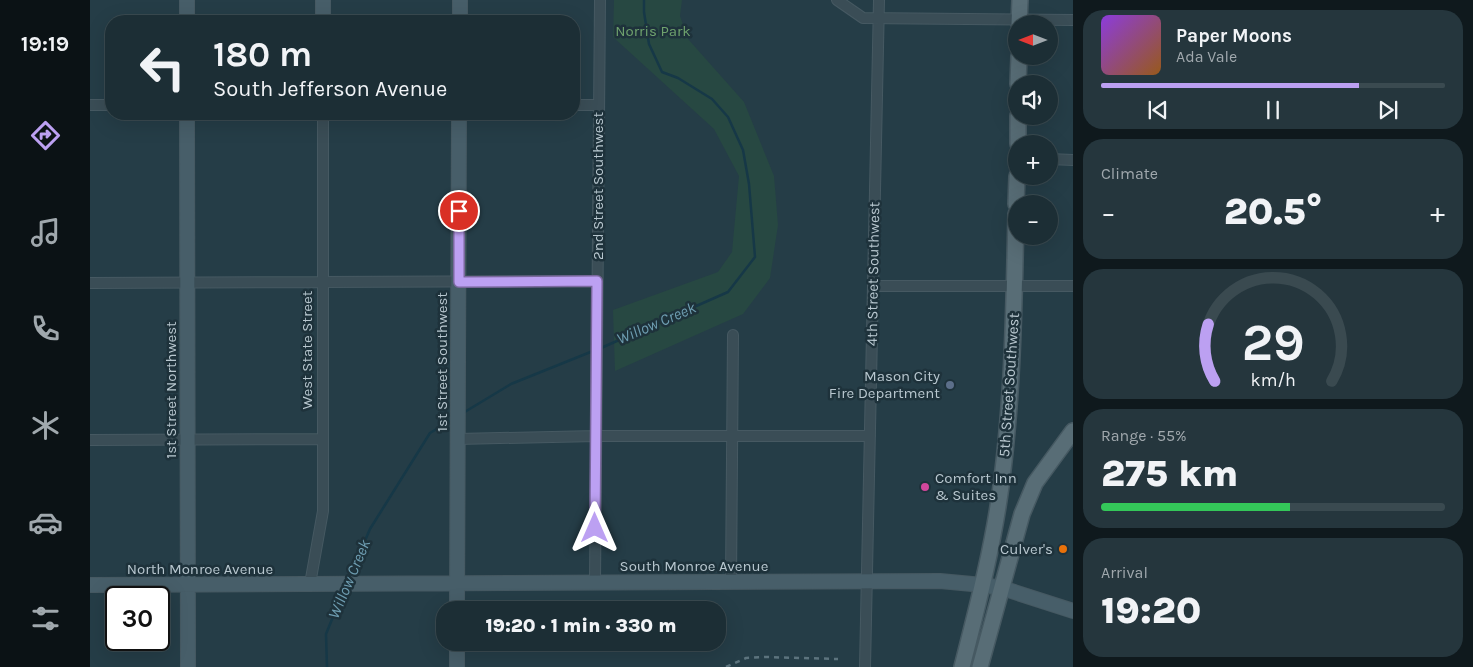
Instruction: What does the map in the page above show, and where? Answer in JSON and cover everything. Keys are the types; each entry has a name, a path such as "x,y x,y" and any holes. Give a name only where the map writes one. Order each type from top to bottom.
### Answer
{"main road":[{"path":"187,0 187,15"},
{"path":"323,0 323,15"},
{"path":"460,0 460,15"},
{"path":"1019,15 1020,0"},
{"name":"1st Street Northwest","path":"187,120 188,667"},
{"name":"1st Street Southwest","path":"457,601 459,120"},
{"name":"5th Street Southwest","path":"983,585 1001,488 1007,440 1016,245"},
{"path":"980,667 1022,514 1035,483 1073,431"},
{"name":"South Monroe Avenue","path":"314,584 940,581 1002,588 1073,612"},
{"name":"North Monroe Avenue","path":"90,585 314,584"},
{"path":"962,667 983,585"},
{"path":"456,667 457,651"}],"street":[{"name":"2nd Street Southwest","path":"595,583 600,0"},
{"path":"837,0 863,18 1008,22"},
{"name":"4th Street Southwest","path":"865,667 879,0"},
{"path":"1058,21 1073,20"},
{"path":"90,105 105,105"},
{"path":"580,105 598,105"},
{"name":"West State Street","path":"314,584 324,511 323,120"},
{"path":"1058,159 1073,160"},
{"path":"90,283 597,281"},
{"path":"873,286 1073,286"},
{"path":"731,582 733,335"},
{"path":"458,438 870,436"},
{"path":"90,440 323,439"}],"green space":[{"name":"Norris Park","path":"614,0 682,0 680,16 688,39 744,102 774,176 778,225 770,278 743,314 615,371 613,310 718,272 732,252 739,176 714,129 613,37"}],"waterway":[{"name":"Willow Creek","path":"601,348 728,292 755,257 749,184 743,150 728,117 712,99 678,78 662,72 649,44 644,0"},
{"name":"Willow Creek","path":"463,413 511,384 593,351"},
{"name":"Willow Creek","path":"348,580 370,529 430,433 452,420"},
{"name":"Willow Creek","path":"327,667 326,634 344,590"}],"railway":[{"path":"726,667 746,658 838,659"}],"place":[{"name":"Mason City Fire Department","path":"950,385"},
{"name":"Comfort Inn & Suites","path":"925,487"},
{"name":"Culver's","path":"1063,549"}],"route":[{"path":"459,211 459,282 597,281 595,528"}]}
